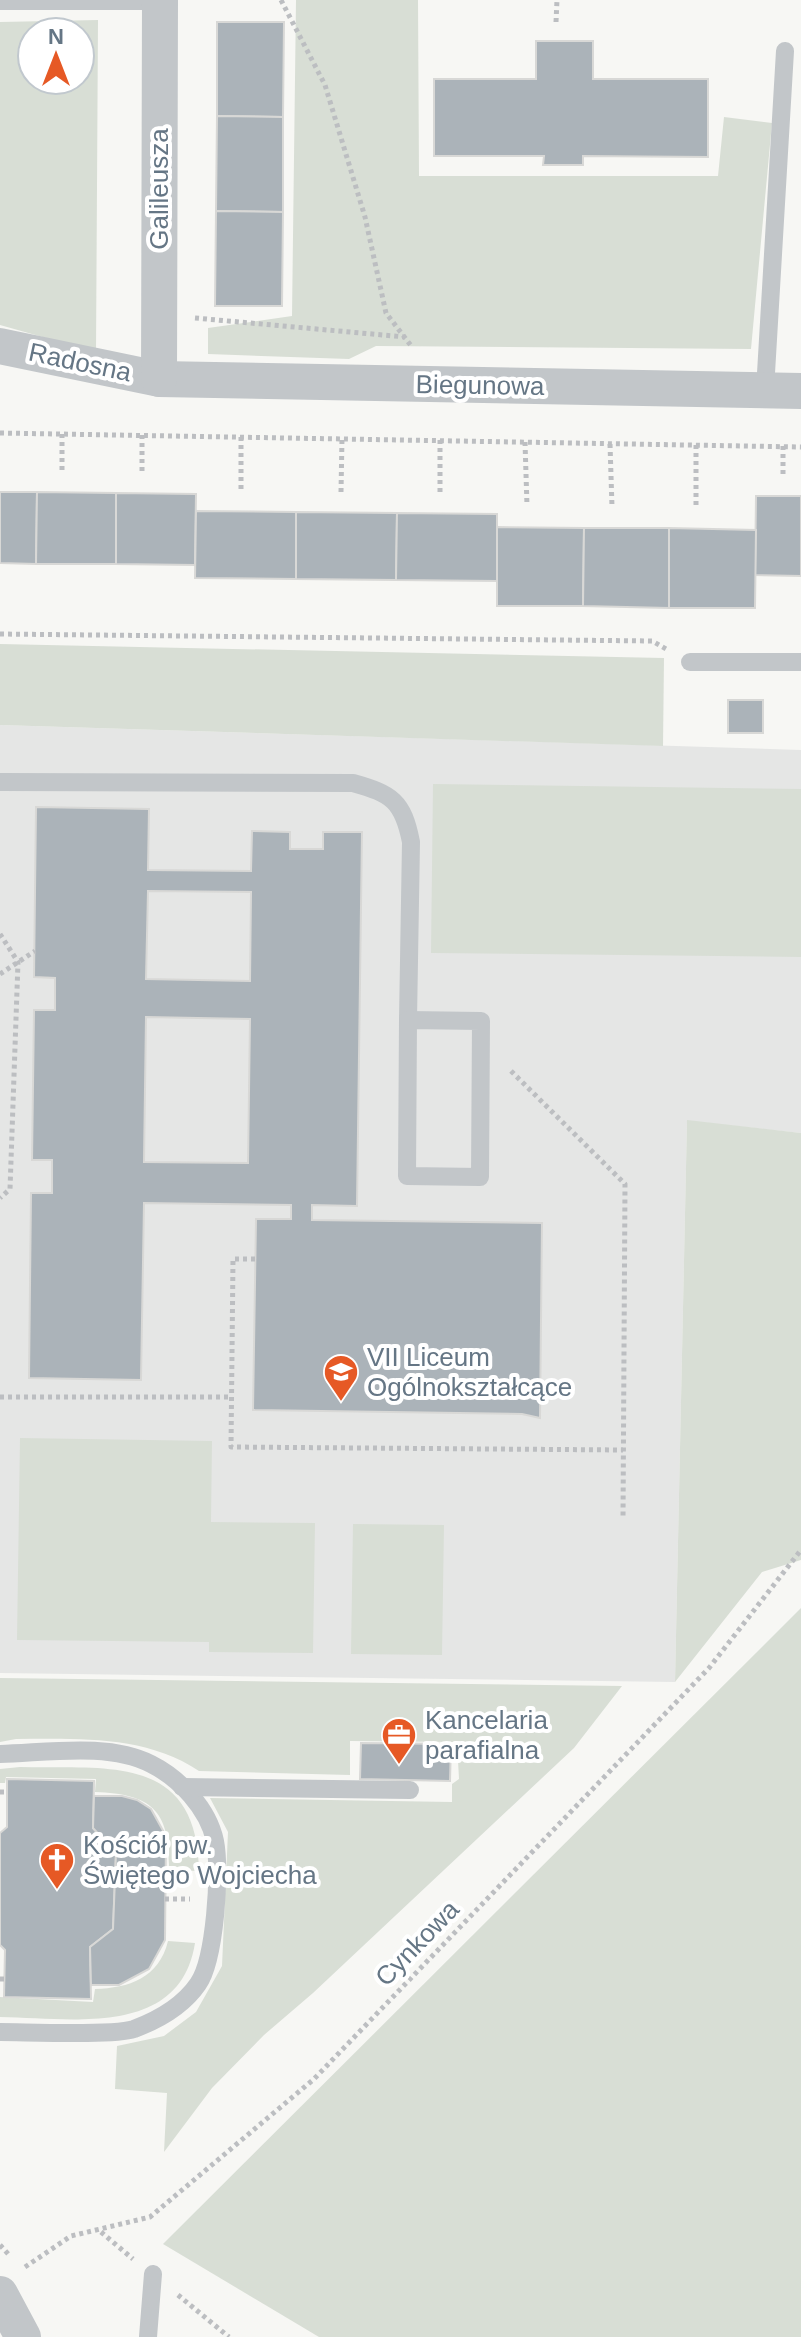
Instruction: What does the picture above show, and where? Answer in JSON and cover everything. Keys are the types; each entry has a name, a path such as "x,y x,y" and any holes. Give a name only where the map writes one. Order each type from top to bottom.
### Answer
{"street":[{"name":"Galileusza","path":"159,379 160,0"},
{"name":"Radosna","path":"0,346 159,379"},
{"name":"Biegunowa","path":"159,379 801,391"},
{"path":"10,2282 23,2337"}],"lane":[{"path":"0,1 160,0"},
{"path":"765,390 785,51"},
{"path":"690,662 801,662"},
{"path":"0,782 353,783 386,793 406,815 411,842 408,1020 407,1176 480,1177 481,1021 408,1020"},
{"path":"0,1754 113,1752 149,1762 182,1787 198,1804 215,1841 215,1938 200,1983 177,2007 131,2030 0,2032"},
{"path":"182,1787 410,1790"},
{"path":"148,2337 153,2274"}],"path":[{"path":"281,0 325,85 365,217 386,313 422,360 429,384"},
{"path":"556,22 557,0"},
{"path":"195,302 195,318 405,337"},
{"path":"0,433 801,447"},
{"path":"62,434 62,474"},
{"path":"142,435 142,474"},
{"path":"241,437 241,492"},
{"path":"341,492 342,438"},
{"path":"440,440 440,494"},
{"path":"525,442 527,506"},
{"path":"610,444 612,507"},
{"path":"696,445 696,507"},
{"path":"783,446 783,476"},
{"path":"0,634 652,641 690,662"},
{"path":"0,934 18,962 10,1189 0,1198"},
{"path":"0,974 35,951"},
{"path":"481,1042 625,1184 623,1519"},
{"path":"255,1259 233,1259 231,1447 623,1450"},
{"path":"0,1397 231,1397"},
{"name":"Cynkowa","path":"10,2282 71,2236 150,2217 314,2079 709,1668 801,1550"}],"shaded area":[{"path":"296,0 418,0 419,176 718,176 724,117 772,123 751,349 376,346 349,359 208,354 208,328 292,316"},
{"path":"98,20 96,352 0,325 0,22 16,22 16,96 96,96"},
{"path":"0,644 664,658 663,746 0,725"},
{"name":"VII Liceum Ogólnokształcące","path":"0,725 801,750 801,1133 687,1121 675,1682 0,1673"},
{"path":"433,784 801,789 801,957 431,953"},
{"path":"687,1120 801,1133 801,1560 762,1572 675,1682"},
{"path":"20,1438 212,1441 211,1522 315,1523 313,1653 209,1652 209,1642 17,1640"},
{"path":"353,1524 444,1525 442,1655 351,1654"},
{"path":"801,1608 801,2337 319,2337 163,2244"},
{"path":"0,1678 622,1686 574,1748 313,1993 264,2035 212,2088 164,2152 167,2093 115,2089 117,2046 164,2036 196,2012 222,1966 228,1832 210,1798 452,1802 452,1784 459,1779 457,1742 350,1741 350,1775 199,1771 178,1759 134,1745 64,1739 0,1742"},
{"path":"0,1769 115,1770 142,1776 165,1787 183,1805 194,1833 199,1871 169,1870 169,1850 162,1820 145,1802 95,1792 96,1779 6,1777 5,1783 0,1783"},
{"path":"168,1941 195,1943 185,1973 168,1995 146,2008 119,2016 89,2019 0,2017 0,1997 93,2002 95,1989 131,1983 150,1972 164,1954"}],"building":[{"path":"217,22 284,22 283,117 217,116"},
{"path":"536,41 593,41 593,79 708,79 708,157 583,156 583,165 543,165 544,156 434,156 434,79 536,79"},
{"path":"217,116 283,117 283,212 216,211"},
{"path":"216,211 283,212 282,306 215,306"},
{"path":"0,492 37,492 36,564 0,563"},
{"path":"37,492 116,493 116,564 36,564"},
{"path":"116,493 196,494 195,565 116,564"},
{"path":"756,496 801,496 801,576 755,575"},
{"path":"196,511 296,512 296,579 195,578"},
{"path":"296,512 397,513 396,580 296,579"},
{"path":"397,513 497,514 497,581 396,580"},
{"path":"497,527 584,528 583,606 497,606"},
{"path":"584,528 669,528 669,608 583,606"},
{"path":"669,528 756,530 755,608 669,608"},
{"path":"728,700 763,700 763,733 728,733"},
{"path":"36,807 149,809 148,870 251,871 252,831 290,832 290,849 323,849 323,832 362,832 357,1206 312,1205 312,1220 542,1223 540,1418 522,1414 253,1410 256,1219 291,1219 291,1205 144,1203 141,1380 29,1378 31,1193 52,1193 52,1160 32,1160 34,1010 55,1010 55,978 34,977","holes":["148,891 251,892 250,981 146,979","146,1017 250,1019 248,1163 144,1162"]},
{"path":"361,1743 451,1744 450,1781 360,1779"},
{"name":"Kościół pw. Świętego Wojciecha","path":"7,1779 94,1781 93,1828 116,1853 113,1929 90,1947 91,1999 4,1997 5,1950 0,1945 0,1833 7,1827"},
{"path":"94,1796 122,1796 137,1800 151,1809 166,1836 165,1940 149,1969 119,1985 91,1985 90,1947 113,1929 116,1853 93,1828"}],"place":[{"name":"VII Liceum Ogólnokształcące","path":"341,1403"},
{"name":"Kancelaria parafialna","path":"399,1766"},
{"name":"Kościół pw. Świętego Wojciecha","path":"57,1891"}]}
